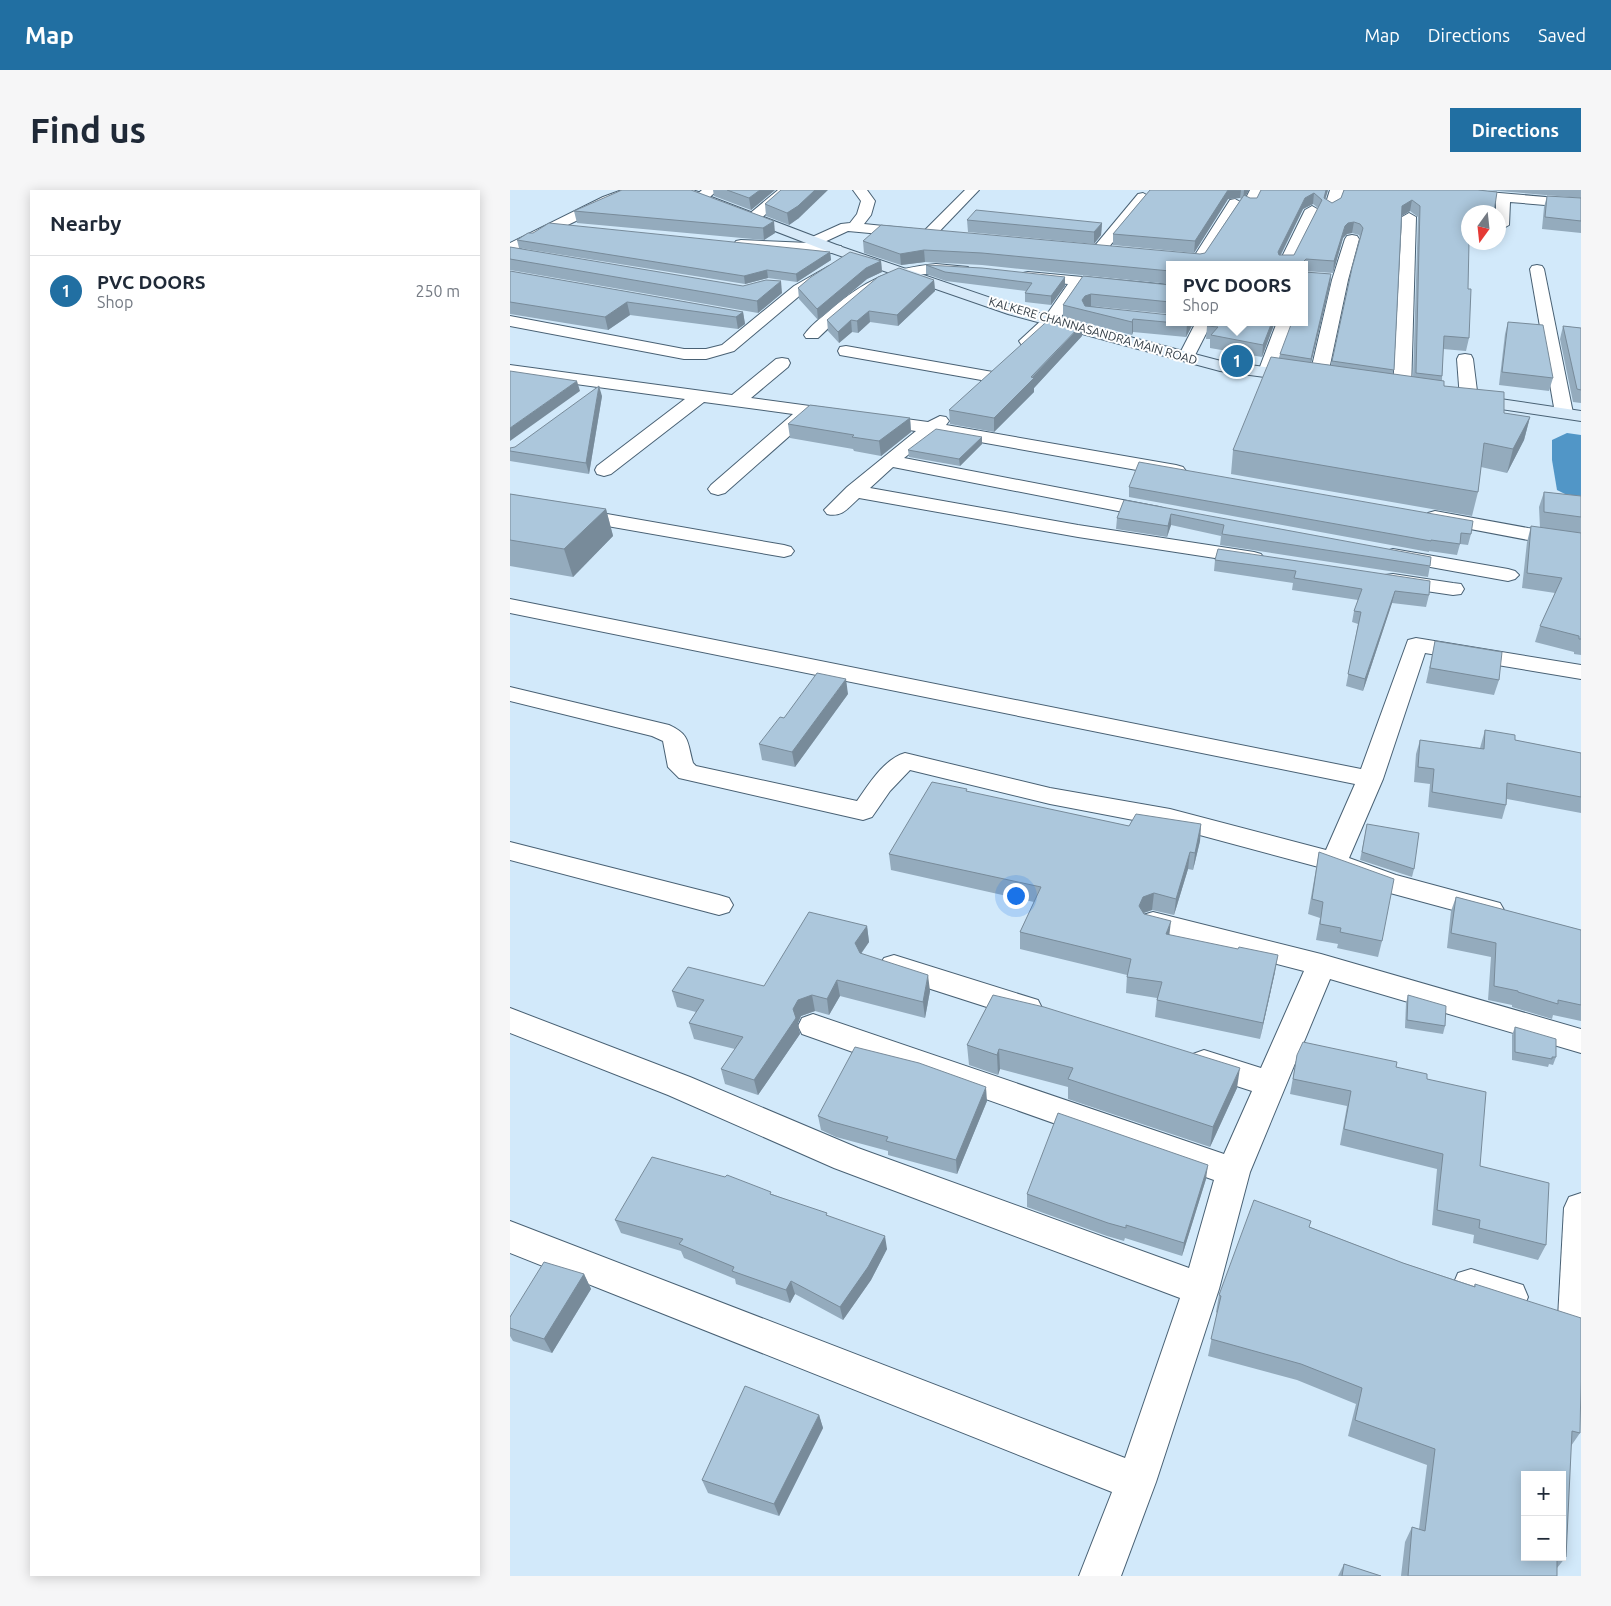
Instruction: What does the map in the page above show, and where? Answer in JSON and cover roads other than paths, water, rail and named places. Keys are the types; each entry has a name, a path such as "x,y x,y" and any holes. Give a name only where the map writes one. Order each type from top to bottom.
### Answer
{"main road":[{"name":"KALKERE CHANNASANDRA MAIN ROAD","path":"682,190 837,250 1014,311 1220,366 1337,382"},
{"path":"1383,388 1421,393"},
{"path":"1450,397 1581,416"}],"street":[{"path":"510,251 608,200 634,190"},
{"path":"700,198 712,190"},
{"path":"753,218 786,190"},
{"path":"854,227 867,207 868,201 860,190"},
{"path":"928,235 972,190"},
{"path":"1200,261 1243,203 1257,190"},
{"path":"1331,209 1337,190"},
{"path":"1402,390 1410,213 1416,190 1581,204"},
{"path":"1098,251 1143,197"},
{"path":"1503,198 1503,205"},
{"path":"1286,261 1312,210"},
{"path":"554,227 583,230"},
{"path":"815,241 841,228 854,227 947,237"},
{"path":"1318,379 1340,280 1352,239"},
{"path":"727,242 837,250"},
{"path":"767,260 782,247"},
{"path":"1079,249 1117,253"},
{"path":"510,251 530,255"},
{"path":"510,321 696,355 719,352 728,348 799,289 854,255"},
{"path":"1156,256 1186,261"},
{"path":"812,335 873,283 901,271 934,267 982,272"},
{"path":"1538,269 1564,413"},
{"path":"1011,274 1166,290"},
{"path":"1322,278 1340,280"},
{"path":"1015,352 1051,320 1078,281"},
{"path":"776,286 799,289"},
{"path":"744,316 762,320"},
{"path":"1186,357 1198,326"},
{"path":"1266,372 1283,326"},
{"path":"846,350 987,376"},
{"path":"1465,359 1469,399"},
{"path":"736,401 782,363"},
{"path":"973,389 1001,364"},
{"path":"510,370 932,428 1196,475"},
{"path":"581,400 605,383"},
{"path":"604,470 701,396"},
{"path":"834,510 889,461 932,428 953,408"},
{"path":"718,489 806,410"},
{"path":"889,461 1178,516"},
{"path":"854,491 1078,531 1276,562"},
{"path":"510,502 784,551"},
{"path":"1420,515 1528,534 1581,541"},
{"path":"1372,551 1508,575"},
{"path":"1374,577 1453,589"},
{"path":"510,606 1370,779"},
{"path":"1334,862 1370,779 1416,645 1581,672"},
{"path":"510,694 660,730 674,737 681,768 688,772 863,812 882,785 905,762 1050,796 1170,818 1334,862 1389,883 1514,916"},
{"path":"510,851 719,905"},
{"path":"1153,922 1321,965 1581,1042"},
{"path":"874,960 1054,1016"},
{"path":"1100,1576 1136,1482 1201,1289 1233,1172 1321,965"},
{"path":"510,1020 679,1086 846,1158 1201,1289"},
{"path":"812,1026 1233,1172"},
{"path":"1177,1055 1272,1084"},
{"path":"1471,1285 1578,1318 1581,1208"},
{"path":"510,1237 1136,1482"}],"water":[{"path":"1567,433 1581,435 1581,502 1557,490 1552,460 1552,440"}],"place":[{"name":"PVC DOORS","path":"1237,361"}]}
